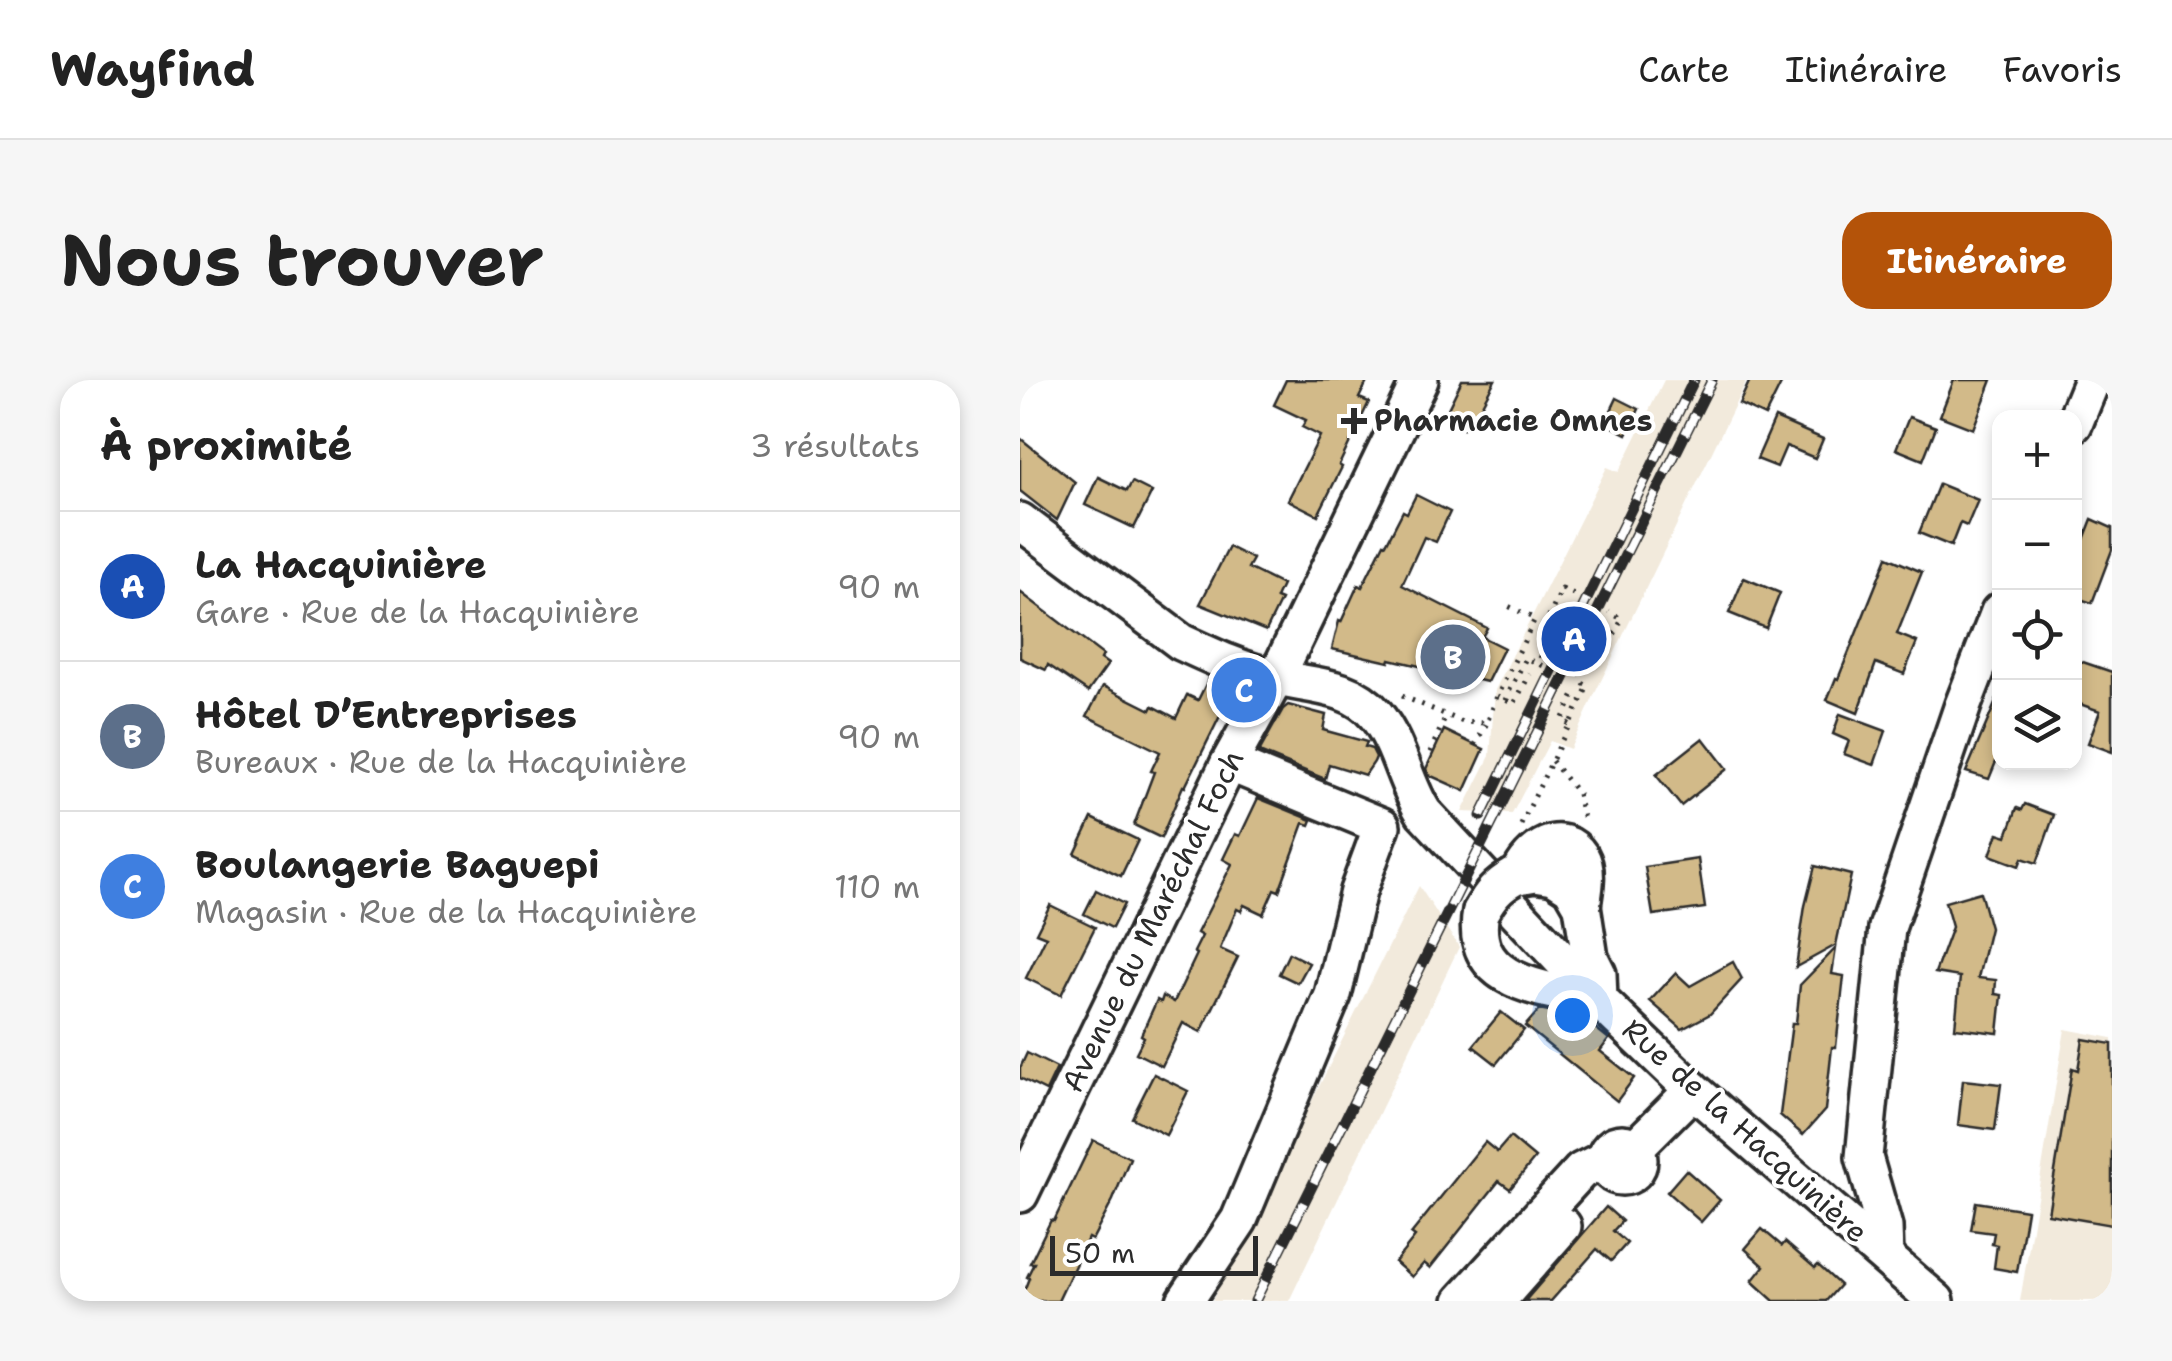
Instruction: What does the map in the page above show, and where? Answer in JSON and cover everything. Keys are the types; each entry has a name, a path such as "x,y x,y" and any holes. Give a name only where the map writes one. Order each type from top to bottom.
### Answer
{"street":[{"name":"Avenue du Maréchal Foch","path":"1020,1194 1420,380"},
{"path":"2080,410 2092,380"},
{"path":"1020,521 1181,642 1276,678 1320,684 1360,700"},
{"path":"1885,1256 1884,1228 1864,1157 1887,928 1992,632"},
{"name":"Rue de la Hacquinière","path":"1360,700 1391,736 1424,813 1599,1000 1694,1090 1936,1301"},
{"path":"1185,1301 1239,1220 1333,995 1358,891 1382,826 1229,763"},
{"path":"1535,873 1554,876 1571,887 1582,906 1590,958 1598,974 1599,1000 1539,989 1501,972 1482,948 1478,930 1489,896 1499,885 1516,876 1535,873"},
{"path":"1497,1301 1616,1160 1694,1090"},
{"path":"1462,1301 1581,1171 1616,1160"}],"path":[{"path":"1544,627 1562,589 1580,598"},
{"path":"1475,745 1535,619 1506,605"},
{"path":"1605,652 1622,619 1609,612"},
{"path":"1506,700 1526,658 1547,664 1538,655"},
{"path":"1498,696 1514,704 1530,674"},
{"path":"1518,832 1588,686 1580,676"},
{"path":"1360,700 1391,691 1463,722 1487,723"},
{"path":"1569,724 1562,720 1576,691"},
{"path":"1432,749 1447,714"},
{"path":"1552,761 1568,780"}],"shaded area":[{"path":"1664,380 1747,380 1570,749 1550,741 1512,814 1462,812 1490,756 1495,690 1607,467 1619,472"},
{"path":"1419,886 1459,947 1289,1301 1212,1301"},
{"path":"2065,1029 2112,1038 2112,1301 2020,1301"}],"building":[{"path":"1286,380 1368,380 1359,398 1369,402 1318,515 1288,500 1320,436 1302,427 1306,420 1274,405"},
{"path":"1462,380 1495,380 1475,417 1470,415 1463,429 1443,419"},
{"path":"1750,380 1783,380 1765,416 1739,404"},
{"path":"1954,380 1992,380 1973,429 1940,416"},
{"path":"1617,398 1639,409 1627,434 1605,423"},
{"path":"1909,417 1936,427 1923,460 1896,449"},
{"path":"1775,418 1823,439 1815,458 1786,446 1777,467 1757,459"},
{"path":"1020,438 1075,482 1057,520 1020,491"},
{"path":"1098,477 1127,491 1132,482 1152,492 1134,528 1085,505"},
{"path":"1939,484 1978,500 1967,526 1960,523 1951,546 1919,533"},
{"path":"1416,495 1450,512 1436,542 1424,537 1402,585 1487,628 1482,637 1504,648 1487,682 1332,649 1339,621 1358,585 1362,587 1384,543"},
{"path":"2092,519 2112,528 2112,550 2092,603 2082,600 2082,545"},
{"path":"1229,547 1253,559 1248,568 1282,585 1276,598 1281,600 1266,631 1200,604"},
{"path":"1887,557 1922,572 1897,634 1917,642 1904,674 1876,663 1858,713 1827,700"},
{"path":"1744,578 1780,593 1766,628 1729,613"},
{"path":"1020,592 1103,655 1101,659 1108,664 1088,692 1048,665 1046,670 1020,658"},
{"path":"2082,662 2112,672 2112,752 2088,743 2100,711 2082,705"},
{"path":"1209,678 1243,693 1231,716 1222,712 1161,838 1134,825 1160,752 1087,716 1103,686 1176,718 1187,695 1198,700"},
{"path":"1288,705 1326,715 1323,730 1367,742 1365,747 1372,749 1376,757 1365,775 1329,764 1325,779 1259,752"},
{"path":"1992,711 1993,770 1989,779 1966,772"},
{"path":"1840,714 1886,731 1874,765 1844,754 1849,741 1833,734"},
{"path":"1444,730 1484,749 1465,791 1429,775 1426,769"},
{"path":"1703,738 1727,769 1681,806 1656,775"},
{"path":"1258,798 1312,820 1310,825 1304,823 1279,891 1274,889 1263,914 1244,905 1241,911 1237,909 1220,949 1238,957 1201,1032 1183,1023 1162,1066 1136,1053 1144,1037 1141,1035 1157,1000 1161,1002 1163,996 1174,1002 1197,954 1194,952 1202,936 1197,933 1232,864 1223,859 1235,834 1240,836"},
{"path":"2025,804 2054,815 2037,863 2022,858 2019,866 1990,855 1998,833 2007,836 2017,808 2022,810"},
{"path":"1092,818 1138,840 1121,876 1075,854"},
{"path":"1698,859 1705,908 1653,915 1645,867"},
{"path":"1815,866 1851,875 1836,945 1796,967 1805,906"},
{"path":"1096,890 1124,904 1112,928 1084,914"},
{"path":"1980,892 1990,928 1978,978 1996,980 1995,994 2002,995 1998,1033 1955,1028 1960,977 1935,973 1952,927 1945,902"},
{"path":"1050,905 1095,927 1061,995 1026,978 1046,937 1036,933"},
{"path":"1836,948 1832,974 1844,976 1825,1110 1803,1135 1780,1115 1792,1023 1796,1023 1800,985"},
{"path":"1289,953 1309,963 1298,983 1279,974"},
{"path":"1733,962 1742,979 1710,1014 1682,1029 1650,1001 1676,973 1690,986"},
{"path":"1539,1010 1554,1013 1565,1022 1570,1016 1584,1019 1609,1039 1600,1051 1634,1078 1617,1101 1525,1026"},
{"path":"1501,1012 1524,1030 1496,1064 1473,1046"},
{"path":"2083,1039 2112,1044 2112,1225 2048,1214 2072,1068 2078,1070"},
{"path":"1027,1053 1057,1068 1046,1091 1020,1078"},
{"path":"1154,1074 1188,1091 1166,1135 1132,1118"},
{"path":"1963,1080 2001,1084 1995,1130 1958,1125"},
{"path":"1510,1137 1535,1158 1510,1189 1499,1181 1430,1268 1424,1263 1412,1277 1395,1262 1415,1237 1411,1234 1485,1142 1497,1152"},
{"path":"1093,1140 1130,1158 1113,1200 1092,1240 1088,1238 1058,1301 1020,1301 1034,1263 1030,1263"},
{"path":"1686,1170 1720,1200 1701,1222 1667,1192"},
{"path":"1976,1202 2027,1210 2017,1272 1994,1268 1994,1233 1971,1230"},
{"path":"1606,1207 1622,1221 1613,1231 1627,1243 1611,1261 1597,1249 1551,1301 1525,1301"},
{"path":"1762,1229 1782,1246 1785,1242 1815,1268 1818,1265 1840,1285 1826,1301 1774,1301 1752,1281 1764,1266 1745,1249"}],"railway":[{"path":"1481,816 1694,380"},
{"path":"1255,1301 1712,380"}],"place":[{"name":"Pharmacie Omnes","path":"1354,421"},
{"name":"La Hacquinière","path":"1574,639"},
{"name":"Hôtel D’Entreprises","path":"1453,657"},
{"name":"Boulangerie Baguepi","path":"1244,690"}]}
